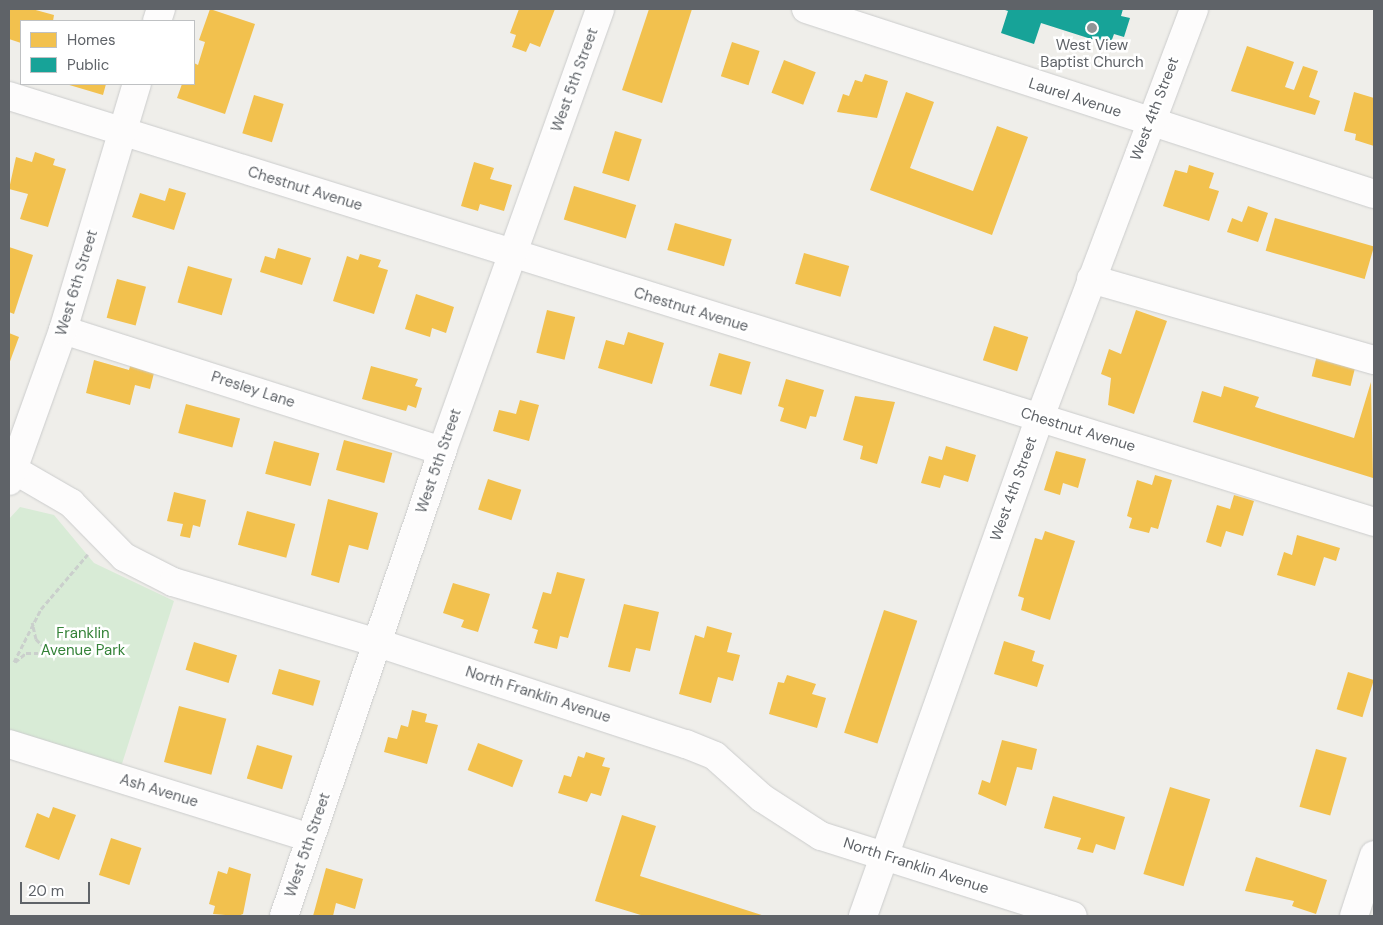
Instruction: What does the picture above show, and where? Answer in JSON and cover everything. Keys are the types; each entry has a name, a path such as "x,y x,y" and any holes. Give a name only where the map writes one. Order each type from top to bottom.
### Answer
{"street":[{"name":"West 5th Street","path":"284,916 442,451 600,9"},
{"name":"Laurel Avenue","path":"806,9 1374,194"},
{"path":"870,9 888,23 886,35"},
{"name":"West 4th Street","path":"863,916 1040,417 1149,122 1194,9"},
{"name":"West 6th Street","path":"10,472 63,330 137,85"},
{"name":"Chestnut Avenue","path":"9,96 1374,522"},
{"path":"1091,279 1374,360"},
{"name":"Presley Lane","path":"63,330 442,451"},
{"name":"North Franklin Avenue","path":"10,472 71,504 124,556 173,582 378,642 715,756 796,822 821,836 1073,916"},
{"name":"Ash Avenue","path":"9,744 310,838"},
{"path":"1354,916 1374,855"}],"path":[{"path":"32,622 36,639 50,653 26,653 14,662 32,622 88,554"}],"green space":[{"name":"Franklin Avenue Park","path":"20,507 54,515 94,563 174,601 120,770 9,735 9,519"}],"building: Homes":[{"path":"9,9 32,9 54,15 53,20 20,20 20,43 9,39"},
{"path":"210,9 255,24 225,114 177,98 182,85 195,85 195,64 198,65 205,42 199,40"},
{"path":"519,9 555,9 540,47 530,43 526,52 512,47 516,35 510,33"},
{"path":"649,9 692,9 662,103 622,90"},
{"path":"732,42 760,51 748,85 721,76"},
{"path":"1247,46 1294,62 1285,87 1294,90 1303,66 1318,71 1309,97 1320,101 1315,115 1231,91"},
{"path":"784,60 816,72 803,105 771,93"},
{"path":"865,74 888,81 877,118 837,112 843,94 849,96 855,80 862,82"},
{"path":"69,85 106,85 103,95"},
{"path":"906,92 934,102 910,168 973,191 997,126 1028,137 992,235 870,190"},
{"path":"1354,92 1374,98 1374,146 1355,140 1356,134 1344,131"},
{"path":"254,95 284,104 272,142 242,133"},
{"path":"615,131 642,139 629,181 602,173"},
{"path":"35,152 55,159 53,165 66,169 48,227 20,219 28,194 9,189 16,157 32,162"},
{"path":"474,162 494,168 490,179 512,185 504,211 480,204 478,211 461,206"},
{"path":"1189,165 1214,173 1209,188 1219,191 1209,221 1163,206 1175,170 1187,173"},
{"path":"574,186 636,205 626,238 564,219"},
{"path":"169,188 186,193 174,230 132,217 140,193 165,201"},
{"path":"1248,206 1268,213 1258,242 1227,232 1232,218 1242,222"},
{"path":"1275,218 1374,246 1365,279 1266,251"},
{"path":"675,223 732,239 724,266 667,250"},
{"path":"9,247 33,255 14,314 9,312"},
{"path":"278,248 311,258 302,285 260,272 265,256 275,259"},
{"path":"804,253 849,266 840,297 795,284"},
{"path":"360,254 381,260 378,267 388,270 374,314 333,301 347,256 358,260"},
{"path":"188,266 232,279 222,315 178,303"},
{"path":"117,279 146,287 136,325 107,318"},
{"path":"416,294 454,307 446,333 432,328 430,337 405,329"},
{"path":"547,310 575,317 564,360 536,353"},
{"path":"1136,310 1167,321 1134,414 1108,405 1111,378 1101,374 1109,349 1121,354"},
{"path":"994,326 1028,337 1017,371 983,360"},
{"path":"628,332 664,343 652,384 598,368 606,340 624,345"},
{"path":"9,333 19,337 9,364"},
{"path":"719,353 751,362 741,395 710,386"},
{"path":"1317,355 1356,365 1350,386 1312,376"},
{"path":"94,360 129,370 131,363 155,369 150,389 135,385 130,405 86,393"},
{"path":"371,366 418,379 415,386 422,388 416,408 408,405 406,411 362,399"},
{"path":"786,379 824,390 816,417 810,416 806,429 780,421 784,408 778,406"},
{"path":"1371,382 1373,478 1193,422 1202,391 1221,397 1224,386 1259,397 1255,407 1354,438"},
{"path":"855,396 895,402 877,464 860,459 863,446 843,440"},
{"path":"520,400 539,405 529,441 493,431 499,410 516,414"},
{"path":"186,404 240,418 232,447 178,433"},
{"path":"344,440 392,453 384,483 336,470"},
{"path":"274,441 319,453 311,486 265,474"},
{"path":"946,446 976,455 968,482 944,475 940,488 921,483 929,456 942,460"},
{"path":"1056,451 1086,459 1078,488 1063,483 1060,495 1044,490"},
{"path":"1155,475 1172,480 1158,529 1151,527 1149,533 1129,528 1132,518 1127,516 1137,480 1152,485"},
{"path":"488,479 521,490 511,520 478,509"},
{"path":"174,492 206,500 200,527 193,525 190,538 180,536 183,524 167,521"},
{"path":"1234,495 1254,501 1243,536 1226,531 1221,547 1206,542 1217,505 1230,509"},
{"path":"328,499 378,513 368,550 349,545 339,583 311,575"},
{"path":"247,511 295,524 286,558 238,545"},
{"path":"1045,531 1075,541 1050,620 1021,610 1024,598 1018,596 1035,538 1042,540"},
{"path":"1297,535 1340,548 1336,561 1324,557 1315,586 1277,575 1284,552 1292,555"},
{"path":"557,572 585,579 568,638 560,636 557,649 534,643 538,630 532,628 543,592 551,594"},
{"path":"453,583 490,594 478,632 461,627 464,620 443,613"},
{"path":"624,604 659,612 650,651 636,648 630,672 608,667"},
{"path":"884,610 917,621 877,744 844,733"},
{"path":"707,626 732,633 727,652 740,655 733,681 718,677 711,703 679,694 695,635 704,638"},
{"path":"1004,641 1035,651 1032,661 1044,665 1037,687 994,674"},
{"path":"194,642 237,655 229,683 186,670"},
{"path":"279,669 320,681 313,706 272,694"},
{"path":"1348,672 1374,680 1362,717 1337,709"},
{"path":"787,675 816,684 812,694 826,698 817,728 769,714 778,682 784,683"},
{"path":"179,706 226,719 211,775 164,762"},
{"path":"412,710 427,714 425,722 438,725 427,764 384,752 388,737 397,739 401,725 408,727"},
{"path":"1002,740 1037,749 1032,770 1017,767 1006,806 978,794 982,780 990,783"},
{"path":"478,743 523,760 512,787 468,770"},
{"path":"257,745 292,756 282,789 247,778"},
{"path":"1316,749 1347,758 1330,815 1299,807"},
{"path":"586,752 605,758 602,766 610,768 601,796 591,793 587,802 558,793 564,775 571,777 578,756 584,758"},
{"path":"1170,787 1210,799 1184,886 1143,874"},
{"path":"1053,796 1125,817 1115,850 1096,844 1093,853 1077,849 1081,838 1044,828"},
{"path":"53,807 76,815 59,860 25,847 37,813 49,818"},
{"path":"622,815 656,826 640,876 765,916 644,916 595,901"},
{"path":"111,838 141,848 129,885 99,875"},
{"path":"1256,857 1327,880 1316,914 1292,906 1294,901 1245,891"},
{"path":"229,867 251,874 243,914 238,916 213,914 215,906 209,904 218,871 227,874"},
{"path":"326,868 363,879 355,909 336,903 333,916 313,916"}],"building: Public":[{"name":"West View Baptist Church","path":"1002,9 1123,9 1121,16 1130,18 1124,37 1114,34 1110,45 1041,23 1034,44 1001,33 1008,11"}],"place":[{"name":"West View Baptist Church","path":"1092,28"}]}
